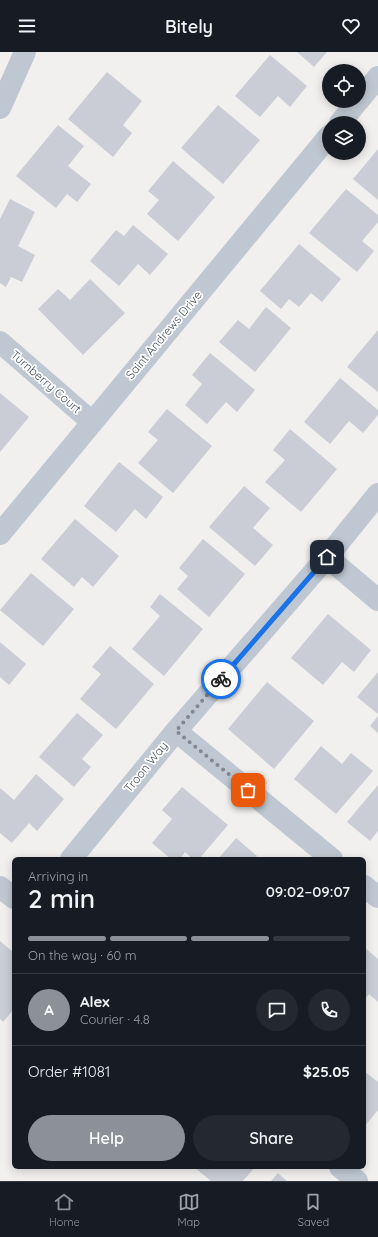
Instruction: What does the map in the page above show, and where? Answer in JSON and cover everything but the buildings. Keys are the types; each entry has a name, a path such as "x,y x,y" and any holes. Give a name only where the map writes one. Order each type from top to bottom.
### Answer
{"street":[{"path":"0,108 25,52"},
{"path":"366,92 378,77"},
{"path":"346,116 353,108"},
{"name":"Saint Andrews Drive","path":"0,534 322,144"},
{"name":"Turnberry Court","path":"0,342 92,422"},
{"name":"Troon Way","path":"73,857 176,731 327,557 378,494"},
{"path":"327,557 378,600"},
{"path":"176,731 330,857"},
{"path":"0,887 12,896"},
{"path":"366,888 378,897"},
{"path":"342,1169 357,1181"}],"way so far":[{"path":"221,679 176,731 248,790"}],"route":[{"path":"221,679 327,557"}]}
